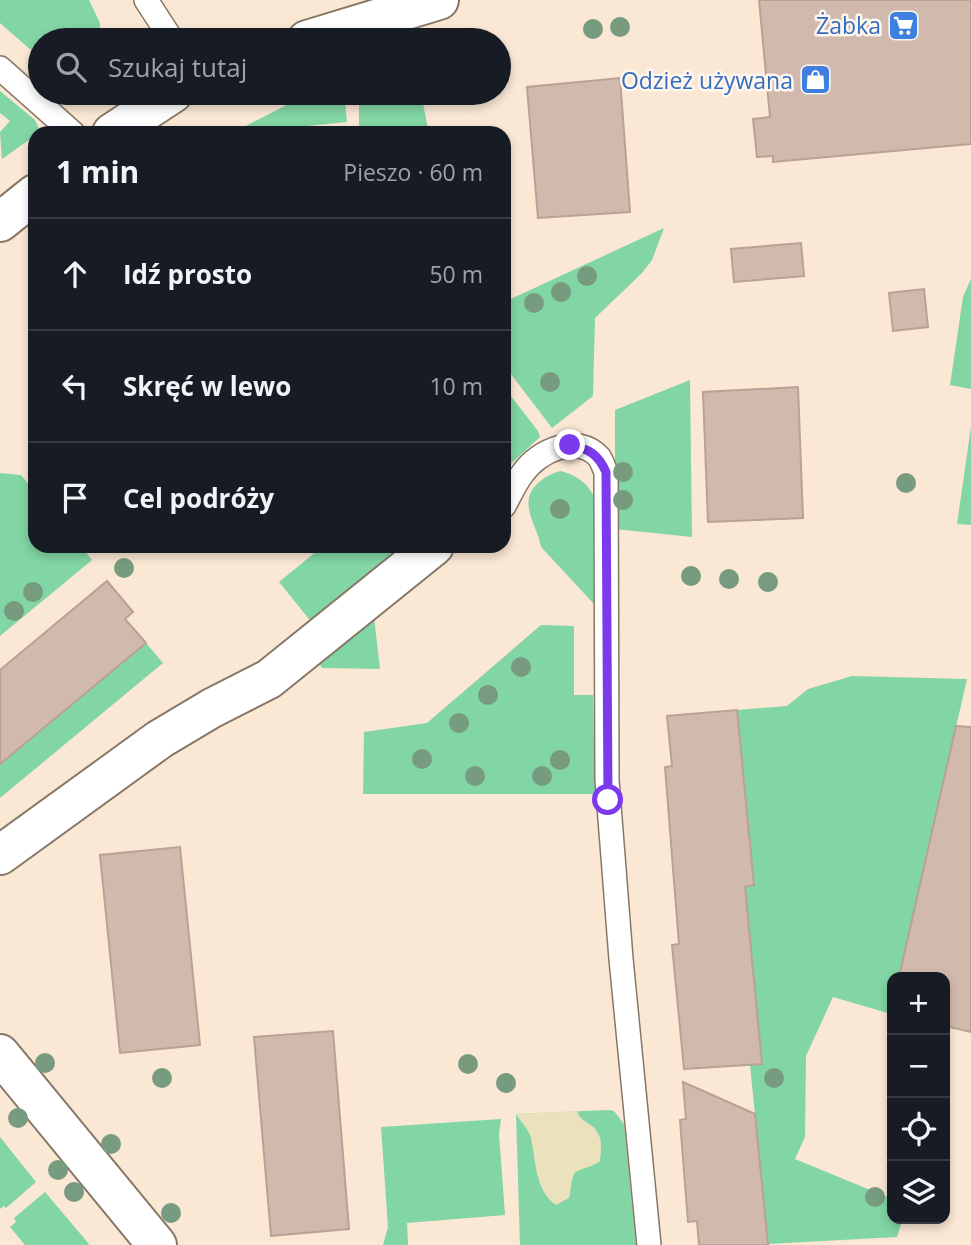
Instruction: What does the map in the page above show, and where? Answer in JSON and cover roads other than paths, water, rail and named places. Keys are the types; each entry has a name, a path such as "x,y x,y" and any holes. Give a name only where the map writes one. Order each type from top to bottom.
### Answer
{"street":[{"path":"347,28 439,0"},
{"path":"123,126 155,105"},
{"path":"0,222 28,200"},
{"path":"0,855 160,739 269,679 425,553"},
{"path":"0,1054 157,1245"}],"lane":[{"path":"148,1 165,28"},
{"path":"0,68 28,93"},
{"path":"42,105 65,126"},
{"path":"511,494 524,471 547,451 570,445 588,449 599,458 606,472 607,780 621,959 649,1245"}],"place":[{"name":"Żabka","path":"904,25"},
{"name":"Odzież używana","path":"816,80"}]}
